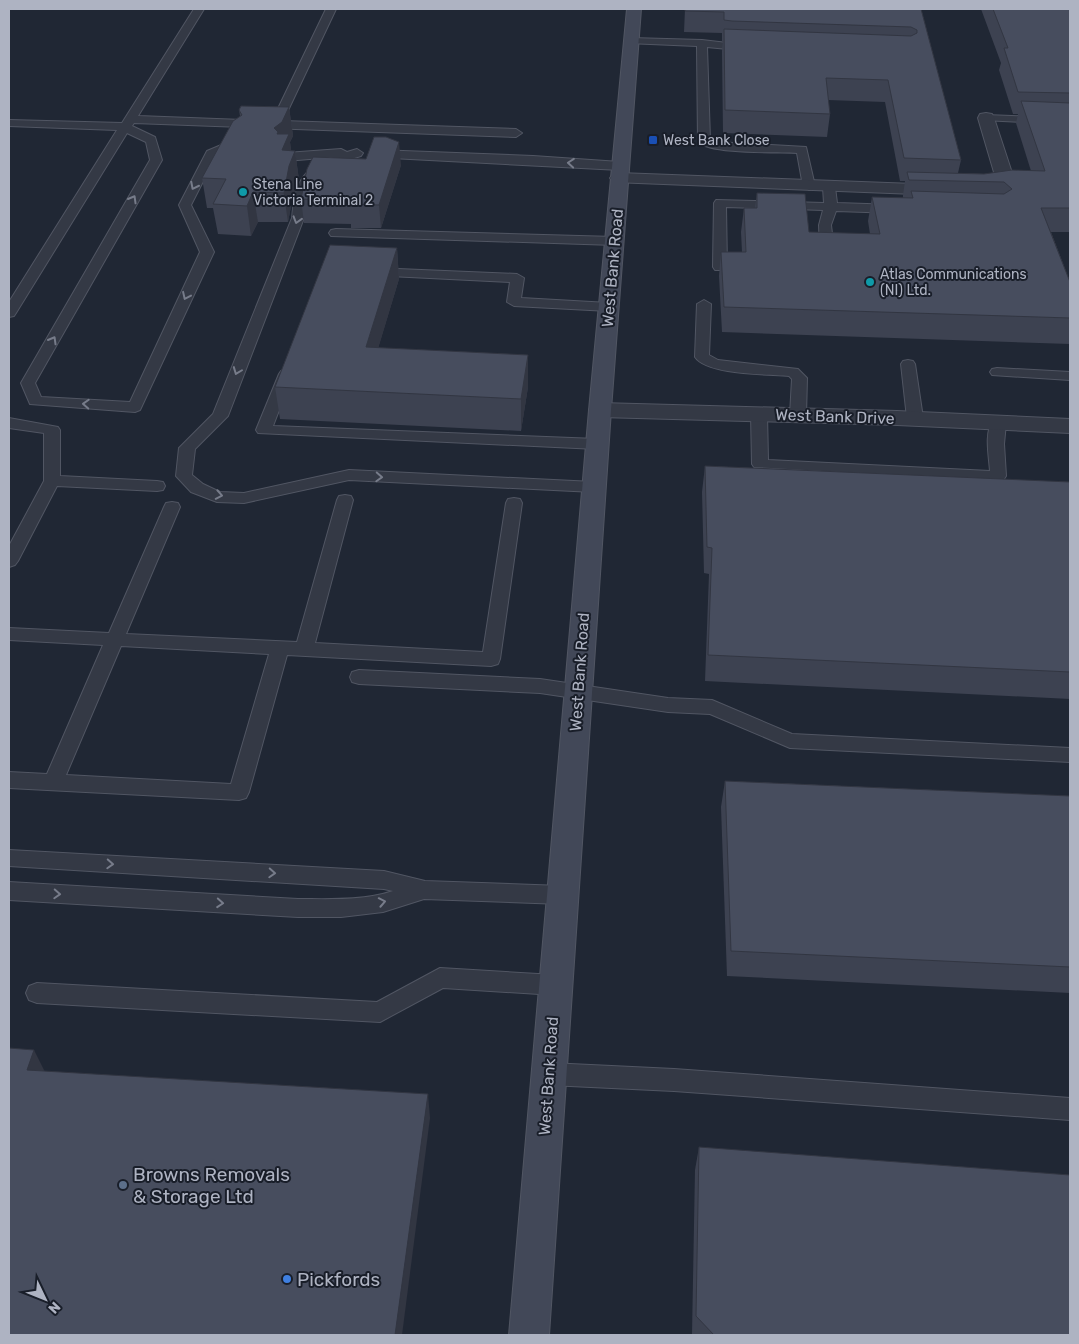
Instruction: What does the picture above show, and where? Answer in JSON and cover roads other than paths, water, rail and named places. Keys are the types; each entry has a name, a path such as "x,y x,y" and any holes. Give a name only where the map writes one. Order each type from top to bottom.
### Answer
{"street":[{"name":"West Bank Road","path":"529,1335 597,444 634,9"},
{"path":"619,172 830,187 979,191 1001,188 1005,179 986,118"},
{"name":"West Bank Drive","path":"600,410 914,418 1070,426"}],"lane":[{"path":"9,313 199,9"},
{"path":"276,124 330,9"},
{"path":"631,41 702,43 759,48"},
{"path":"702,43 704,142 716,146 802,150 809,186"},
{"path":"986,118 1070,121"},
{"path":"9,123 276,124 516,133"},
{"path":"127,123 151,140 156,160 28,383 35,401 134,407 207,252 185,205 211,154 239,142"},
{"path":"297,144 340,152 533,160 619,172"},
{"path":"286,157 340,152"},
{"path":"358,153 326,164 314,170 306,178 299,196 298,218 220,416 188,448 184,476 197,488 217,497 244,498 349,475 594,487"},
{"path":"211,154 231,154"},
{"path":"827,250 825,224 831,206 830,187"},
{"path":"720,266 720,204 910,209"},
{"path":"336,232 614,241"},
{"path":"363,272 517,278 514,302 609,307"},
{"path":"704,304 702,357 714,364 793,372 800,378 798,415"},
{"path":"291,359 264,430 597,444"},
{"path":"908,364 914,418"},
{"path":"997,372 1070,376"},
{"path":"759,414 760,464 998,476 996,444 998,423"},
{"path":"9,423 52,430 52,481 9,561"},
{"path":"52,481 157,486"},
{"path":"304,649 345,500"},
{"path":"9,634 491,659 514,503"},
{"path":"53,782 172,507"},
{"path":"9,780 239,792 280,648"},
{"path":"359,677 540,686 668,705 712,708 790,741 1070,755"},
{"path":"9,858 384,880 425,890 562,895"},
{"path":"9,891 298,908 341,908 382,903 425,890"},
{"path":"37,993 380,1012 440,978 555,985"},
{"path":"549,1074 674,1080 1070,1109"}],"place":[{"name":"West Bank Close","path":"653,140"},
{"name":"Stena Line Victoria Terminal 2","path":"243,192"},
{"name":"Atlas Communications (NI) Ltd.","path":"870,282"},
{"name":"Browns Removals & Storage Ltd","path":"123,1185"},
{"name":"Pickfords","path":"287,1279"}]}
